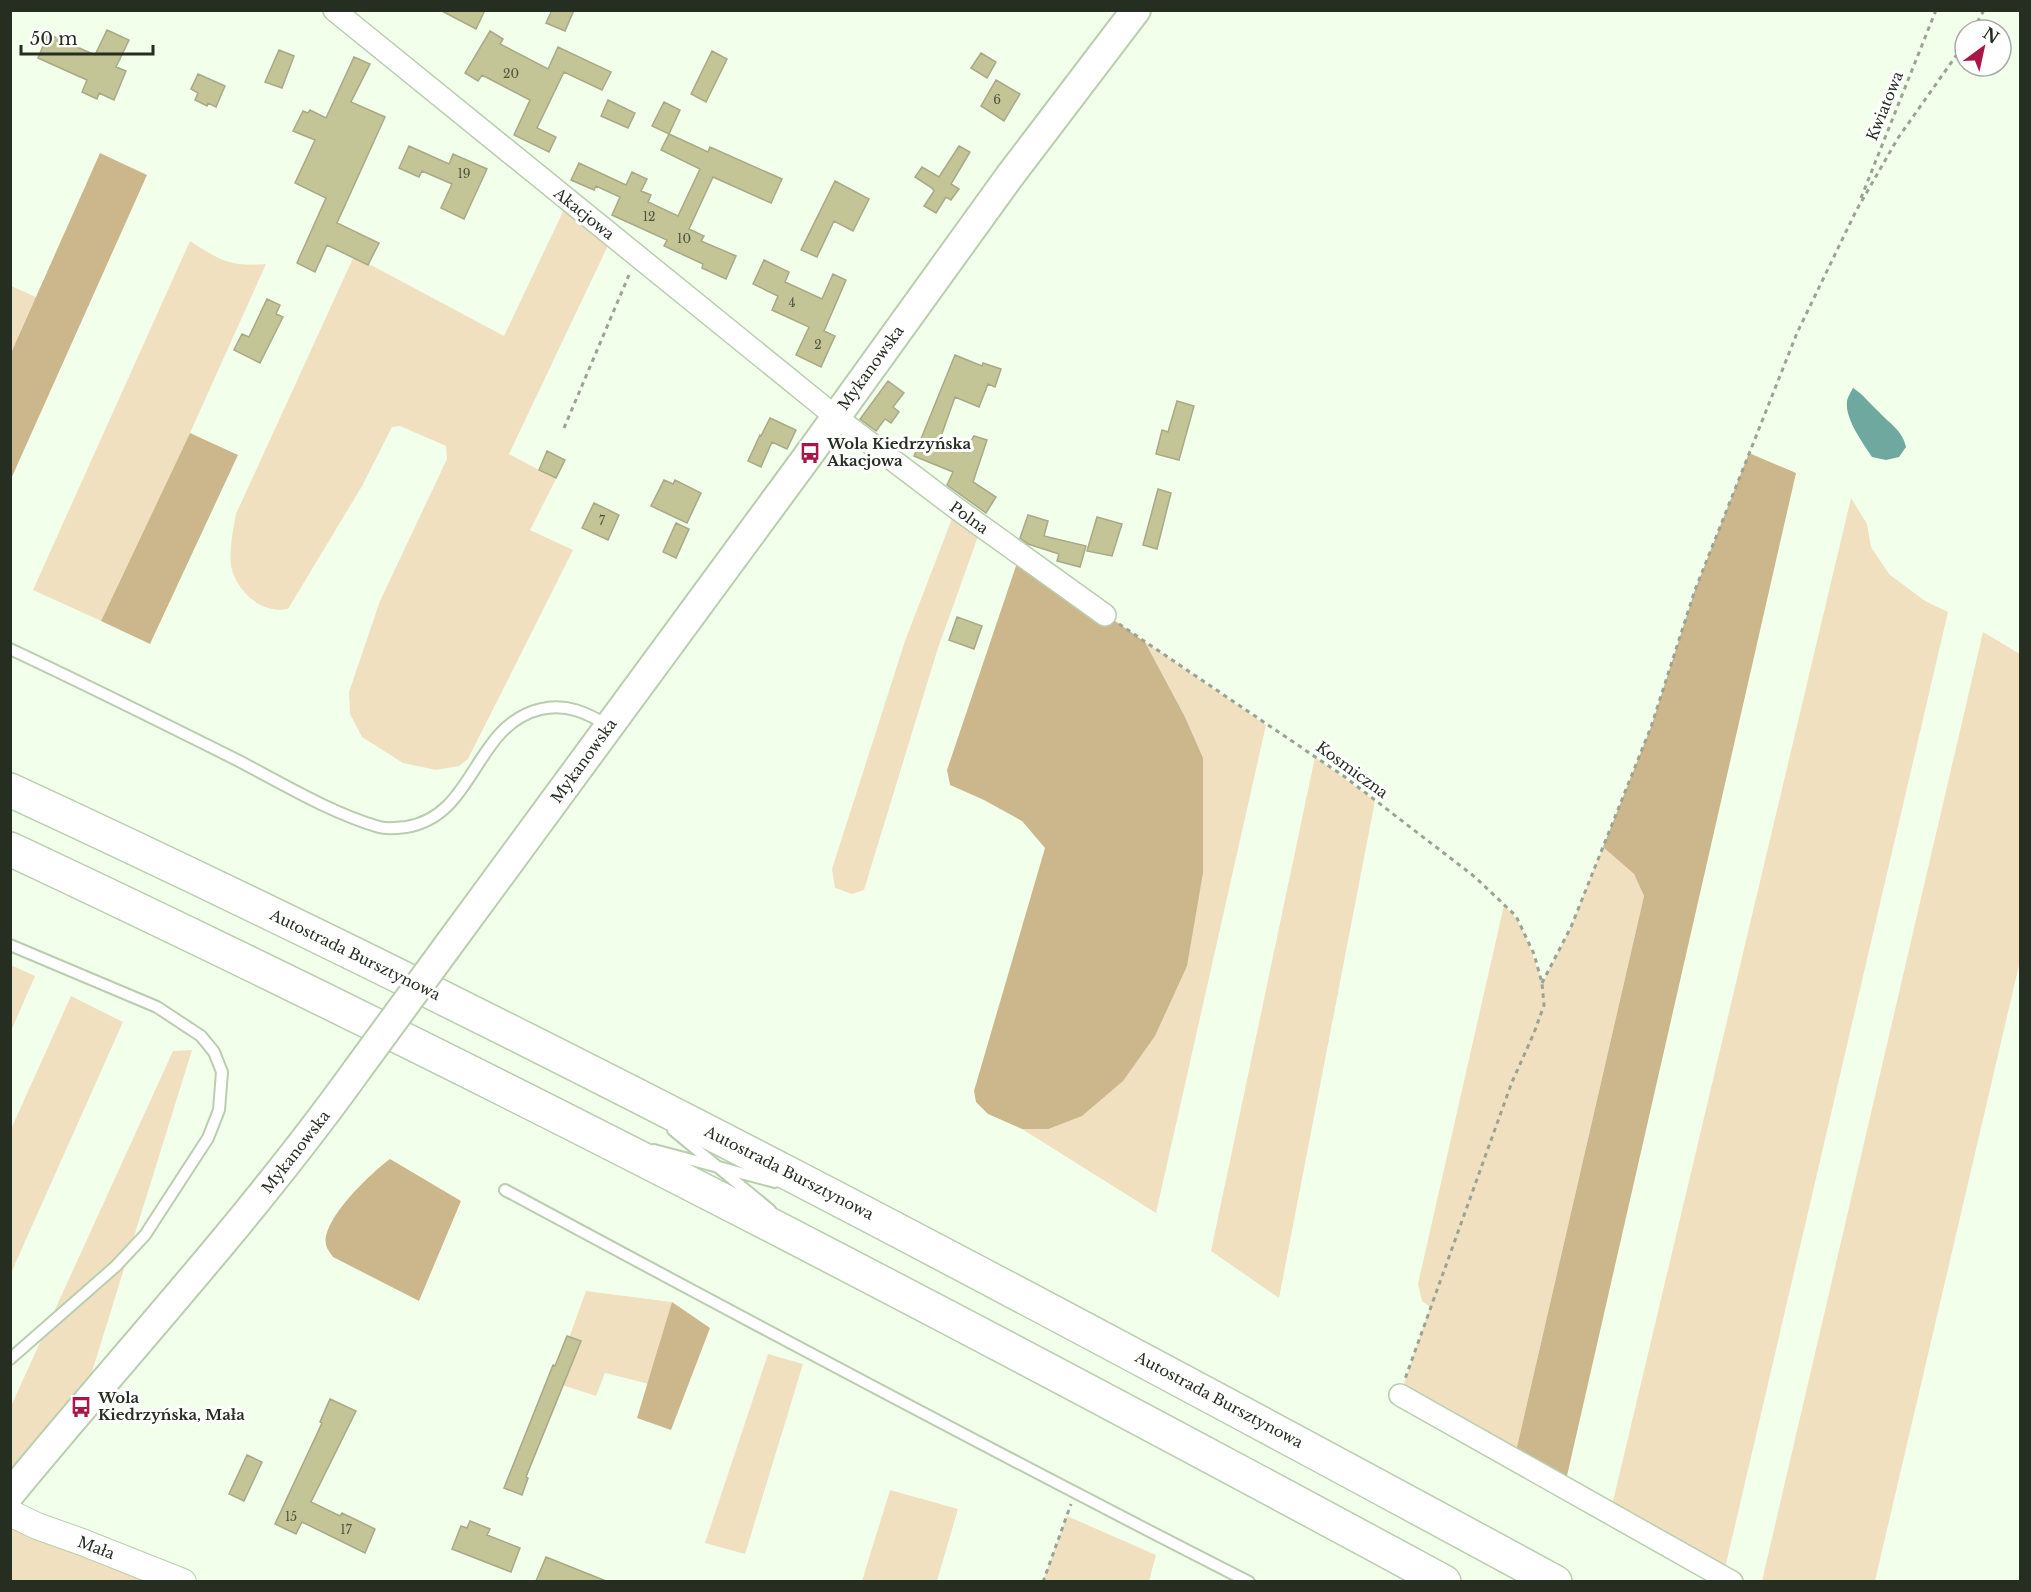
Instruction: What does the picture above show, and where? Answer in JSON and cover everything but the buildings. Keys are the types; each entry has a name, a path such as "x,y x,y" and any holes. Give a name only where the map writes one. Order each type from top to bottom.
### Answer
{"highway":[{"name":"Autostrada Bursztynowa","path":"10,790 320,937 623,1088 837,1198 1555,1581"},
{"path":"10,849 284,979 598,1135 1011,1349 1444,1581"}],"main road":[{"name":"Mykanowska","path":"10,1494 81,1407 230,1236 314,1129 1009,177 1136,10"}],"street":[{"name":"Akacjowa","path":"334,10 836,417"},
{"name":"Polna","path":"836,417 956,508 1106,615"},
{"path":"1400,1395 1732,1581"},
{"name":"Mała","path":"10,1513 37,1526 183,1581"}],"lane":[{"path":"10,649 311,798 381,828 406,827 429,820 444,809 471,777 491,743 519,716 564,706 589,714 609,726"},
{"path":"10,945 157,1007 201,1036 214,1052 222,1072 219,1110 208,1138 145,1235 116,1266 10,1359"},
{"path":"623,1088 814,1246"},
{"path":"598,1135 837,1198"},
{"path":"505,1190 1075,1494 1249,1581"}],"path":[{"name":"Kwiatowa","path":"1856,211 1936,10"},
{"path":"1400,1395 1512,1082 1544,1005 1542,983 1571,927 1652,727 1695,590 1783,367 1856,211 1898,138 1953,60"},
{"path":"564,428 637,256"},
{"name":"Kosmiczna","path":"1106,615 1344,777 1475,877 1516,916 1534,954 1542,983"},
{"path":"1043,1581 1075,1494"}],"shaded area":[{"path":"100,153 147,175 11,479 11,353"},
{"path":"568,201 612,237 509,454 556,479 530,530 573,550 468,759 459,766 436,770 403,763 362,737 350,714 349,692 380,601 447,459 446,446 400,426 392,427 362,486 288,609 279,610 261,605 246,594 235,579 232,570 231,542 236,514 354,256 504,336"},
{"path":"190,241 225,261 253,265 266,264 190,433 101,621 33,590"},
{"path":"11,286 36,297 11,353"},
{"path":"190,433 238,455 150,644 101,621"},
{"path":"1749,453 1796,473 1564,1489 1514,1460 1644,896 1634,874 1603,847 1651,727 1695,590"},
{"path":"1851,498 1867,524 1871,547 1889,574 1925,601 1948,612 1723,1577 1610,1514"},
{"path":"956,508 981,528 937,651 864,890 852,894 835,888 832,869 905,641"},
{"path":"1020,554 1145,642 1184,715 1203,758 1203,873 1187,966 1155,1036 1123,1081 1082,1116 1048,1129 1022,1129 988,1114 976,1102 974,1091 1045,848 1022,821 950,785 947,770"},
{"path":"1983,632 2020,654 2020,961 1875,1581 1762,1581"},
{"path":"1145,642 1266,725 1156,1213 1022,1129 1048,1129 1184,715"},
{"path":"1315,757 1375,801 1279,1298 1211,1251"},
{"path":"1603,847 1634,874 1644,896 1514,1460 1400,1395 1430,1307 1422,1301 1418,1284 1504,905 1523,932 1543,982 1571,927"},
{"path":"11,965 35,976 11,1031"},
{"path":"71,996 123,1022 11,1273 11,1129"},
{"path":"192,1050 81,1407 11,1494 11,1406 173,1051"},
{"path":"390,1159 461,1201 419,1301 333,1257 326,1245 331,1223 339,1210 371,1175"},
{"path":"586,1291 672,1302 649,1384 605,1373 596,1396 553,1382"},
{"path":"672,1302 710,1328 671,1430 637,1418"},
{"path":"768,1354 803,1364 745,1554 705,1543"},
{"path":"890,1490 958,1509 937,1581 862,1581"},
{"path":"10,1513 147,1581 11,1581"},
{"path":"1067,1516 1156,1555 1149,1581 1043,1581"}],"water":[{"path":"1853,388 1902,436 1906,447 1899,457 1886,460 1872,457 1855,431 1847,409 1847,400"}],"place":[{"name":"Wola Kiedrzyńska Akacjowa","path":"810,453"},
{"name":"Wola Kiedrzyńska, Mała","path":"81,1407"}]}
